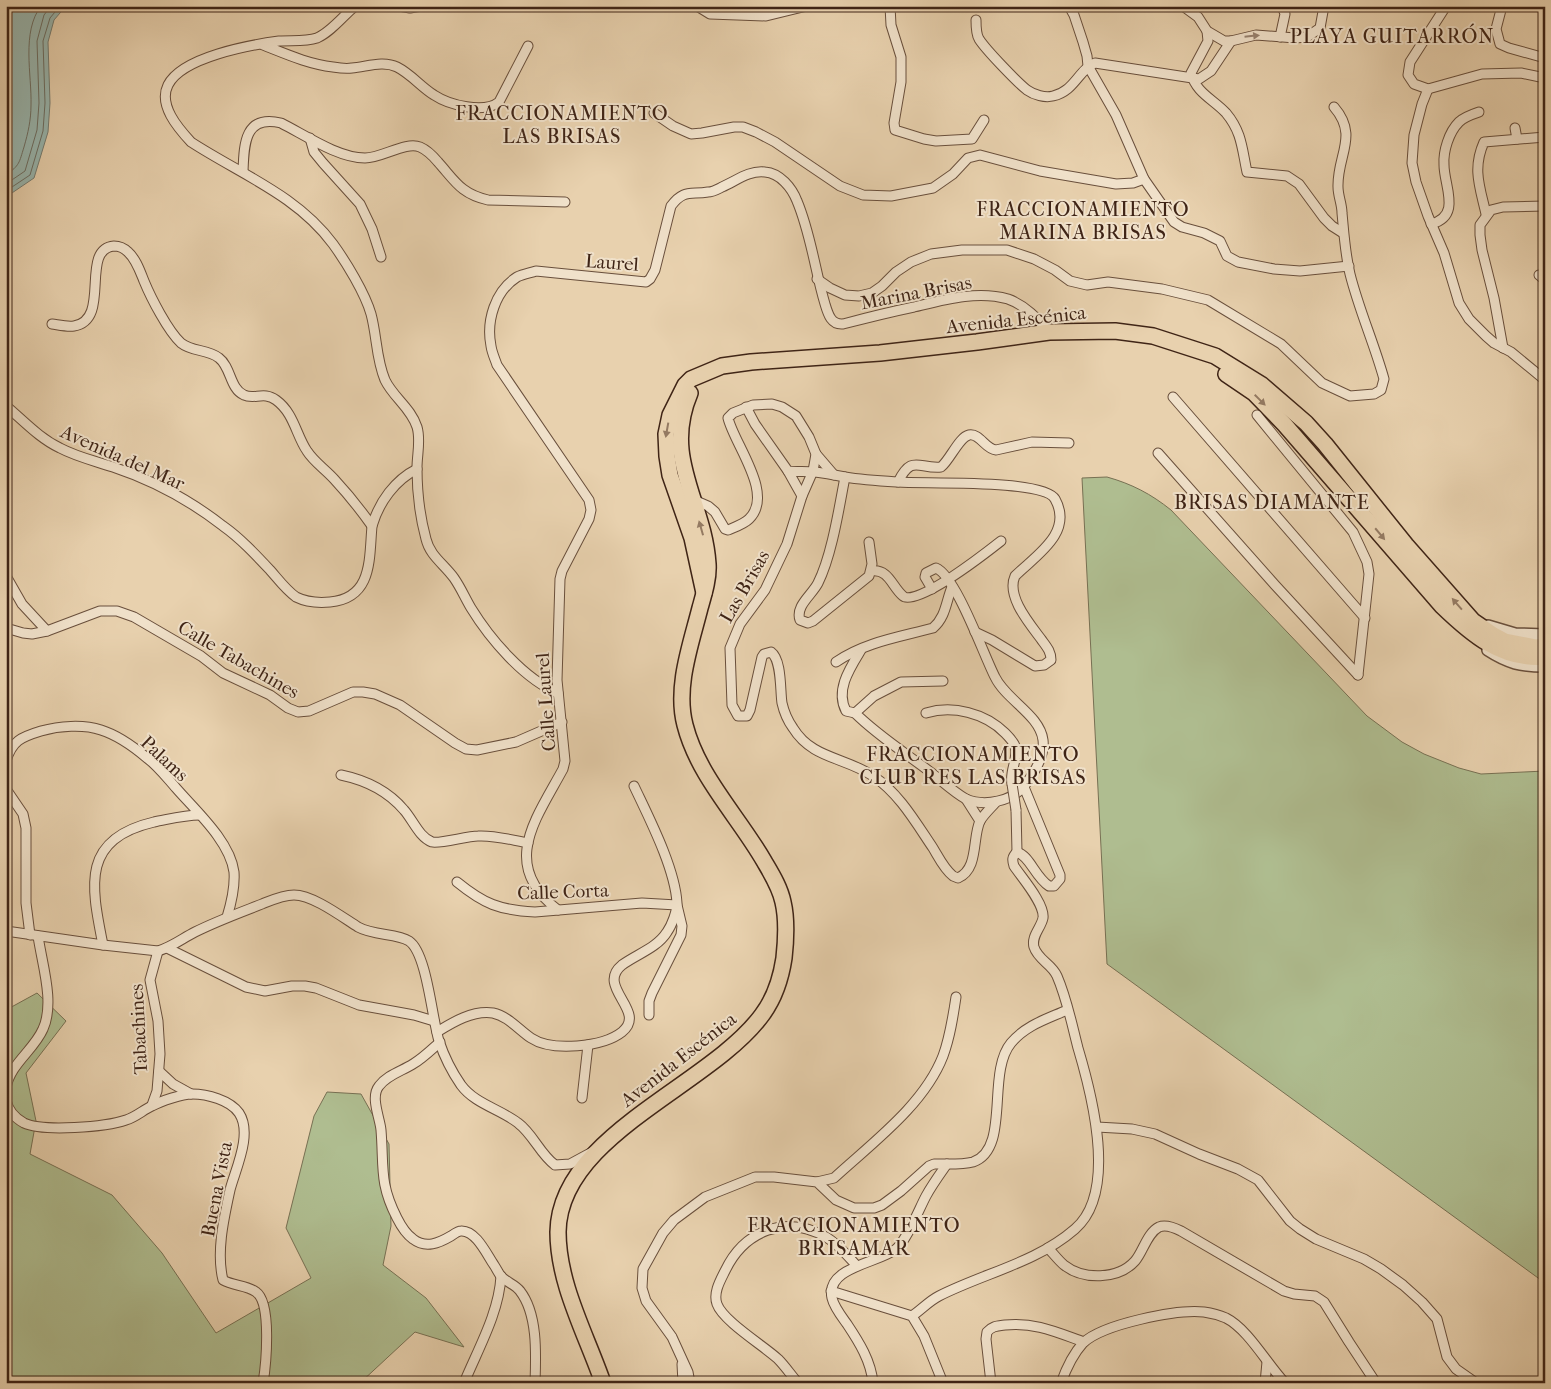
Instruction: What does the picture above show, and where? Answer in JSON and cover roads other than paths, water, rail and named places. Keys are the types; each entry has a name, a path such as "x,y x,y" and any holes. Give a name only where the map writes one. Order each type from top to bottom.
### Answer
{"main road":[{"name":"Avenida Escénica","path":"704,593 692,538 670,475 667,456 666,434 670,415 690,379 722,366 751,362 880,353 1049,332 1115,330 1160,338 1214,356 1262,385 1306,423 1325,444 1470,625"},
{"path":"1193,349 1211,364 1254,393 1323,466 1442,606 1470,625 1505,641 1522,645 1545,646"},
{"name":"Avenida Escénica","path":"603,1383 568,1292 560,1255 558,1230 563,1203 574,1180 599,1149 631,1122 712,1063 743,1036 762,1015 776,990 784,960 786,933 783,901 774,879 752,840 713,785 696,756 685,725 681,705 684,678 708,568 707,551 680,453 680,428 688,397 699,374"},
{"path":"1306,423 1319,451 1323,466"},
{"path":"1323,466 1336,472 1361,490"},
{"path":"1470,625 1485,643 1499,649 1515,655 1535,658 1545,657"}],"street":[{"path":"355,6 328,31 314,39 279,41 215,54 191,65 176,74 168,85 165,96 167,108 174,121 191,142 291,201 319,227 342,257 370,313 379,361 386,381 392,392 411,415 416,425 418,446 417,468 426,537 430,551 450,573 480,622 502,648 529,675 546,688 558,693"},
{"path":"399,6 410,8 421,6"},
{"path":"697,6 710,14 766,16 808,6"},
{"path":"890,6 891,24 901,58 901,82 894,123 895,130 936,141 972,139 984,120"},
{"path":"1069,6 1083,42 1088,66 1116,115 1144,179 1174,222 1182,227 1204,233 1220,241 1227,256 1238,262 1274,269 1300,271 1349,266"},
{"path":"1183,6 1198,17 1207,31 1219,39 1231,41 1256,35 1307,37 1320,28 1324,6"},
{"path":"1280,37 1284,14 1282,6"},
{"path":"1446,6 1410,62 1408,75 1414,84 1428,89 1482,74 1521,74 1545,78"},
{"path":"1502,6 1496,29 1500,44 1545,58"},
{"path":"976,20 978,38 1020,83 1037,95 1053,96 1065,91 1074,84 1088,66 1095,63 1200,79 1211,71 1231,41"},
{"path":"1207,31 1208,41 1190,73 1198,89 1226,113 1239,134 1247,172 1287,176 1300,184 1332,226 1343,233"},
{"path":"261,45 296,59 331,67 350,69 388,64 397,67 436,96 465,106 482,108 495,106 500,102 528,46"},
{"path":"1428,89 1414,135 1412,163 1416,182 1444,253 1459,303 1469,319 1486,336 1511,352 1545,380"},
{"path":"818,279 830,288 845,295 860,296 872,293 896,272 911,262 931,254 962,250 1007,250 1034,259 1070,281 1087,285 1108,282 1162,289 1208,300 1281,344 1322,383 1350,396 1374,394 1381,390 1384,379 1360,309 1349,266 1338,186 1347,132 1343,118 1334,108"},
{"path":"1431,224 1445,217 1449,212 1450,204 1444,164 1447,143 1460,120 1480,112"},
{"path":"654,113 673,126 691,134 702,134 734,127 743,127 756,132 794,154 840,186 863,195 891,196 933,188 953,174 968,158 980,155 1040,171 1116,184 1133,183 1144,179"},
{"path":"244,172 245,143 252,128 258,123 274,121 331,149 356,158 367,158 410,146 418,146 426,150 460,188 469,194 488,200 565,202"},
{"path":"1515,128 1517,140"},
{"path":"1486,214 1477,175 1479,154 1484,142 1545,137"},
{"path":"310,138 314,152 323,164 360,204 372,229 381,257"},
{"name":"Laurel","path":"591,510 586,495 497,365 491,346 490,327 493,308 504,288 519,276 536,271 646,282 655,270 671,206 677,198 686,193 709,192 730,184 743,176 757,172 767,172 780,177 797,201 829,316 833,322 838,324"},
{"path":"1503,348 1494,298 1482,250 1480,225 1490,210 1503,207 1545,206"},
{"path":"52,324 73,326 82,323 88,318 94,300 98,260 102,252 107,248 117,246 123,248 129,253 139,268 157,306 174,335 188,347 219,358 226,366 238,391 242,394 246,396 270,396 278,401 292,418 307,451 334,478 372,526"},
{"name":"Marina Brisas","path":"838,324 947,299 976,295 997,296 1015,302 1038,319 1049,332"},
{"path":"1173,397 1365,618"},
{"path":"677,495 708,506 715,512 725,529 728,530 747,522 751,518 756,510 756,483 728,418 733,413 746,407 760,404 772,404 782,407 796,416 809,437 816,454 834,475"},
{"name":"Avenida del Mar","path":"6,406 35,432 59,448 76,456 114,467 147,480 179,497 223,525 264,563 288,589 297,597 307,601 330,602 352,596 358,590 368,569 372,526 385,498 398,480 417,468"},
{"path":"746,407 770,448 788,471 802,496"},
{"path":"1158,453 1358,675 1369,574 1367,562 1353,532 1257,415"},
{"path":"898,482 905,470 911,466 917,464 941,467 946,464 967,435 974,435 991,449 996,450 1032,442 1069,443"},
{"name":"Las Brisas","path":"816,454 813,472 802,496 787,544 765,590 740,624 732,642 729,664 732,705 735,712 738,716 747,716 762,657 764,654 771,652 775,655 778,664 782,704 793,728 803,742 817,752 872,775 892,792 953,876 958,878 967,871 971,862 980,821 996,802"},
{"path":"1309,478 1323,466"},
{"path":"788,471 898,482 975,483 1049,492 1059,508 1060,521 1056,537 1015,576 1012,590 1016,602 1048,649 1051,660 1044,666 1035,666 975,632"},
{"path":"845,477 822,574 800,609 798,615 800,620 808,624 813,622 864,582 872,571 869,542"},
{"name":"Calle Laurel","path":"558,910 545,899 532,880 527,863 528,843 529,834 536,818 563,769 565,761 557,680 560,579 562,571 589,519 591,510"},
{"path":"872,571 877,570 885,574 905,598 915,598 932,589 950,583 1001,541"},
{"path":"932,589 925,577 928,571 936,568 941,570 950,583 975,632 996,680 1006,695 1027,712 1038,727 1042,738 1040,759 1034,774 1024,787 1013,795 996,802 966,799"},
{"path":"6,576 22,604 48,631"},
{"path":"836,662 880,641 933,628 943,616 950,583"},
{"name":"Calle Tabachines","path":"6,628 32,634 48,631 100,611 117,611 134,617 201,656 223,673 270,695 288,708 298,712 308,711 353,692 375,694 400,705 466,749 477,750 516,742 562,722"},
{"path":"1470,625 1515,634 1545,635"},
{"path":"1470,625 1480,645 1508,662 1521,665 1545,666"},
{"path":"861,650 850,669 841,698 846,711 855,712 888,740 966,799 980,821"},
{"path":"855,712 874,696 901,682 943,681"},
{"path":"912,1316 937,1297 1048,1248 1076,1229 1090,1208 1096,1185 1097,1171 1097,1127 1088,1083 1056,973 1038,956 1034,946 1034,939 1043,918 1042,909 1012,860 1017,852 1016,810 1010,777 1015,747 1012,740 1001,729 986,719 967,712 950,710 936,710 926,714"},
{"name":"Palams","path":"6,762 9,751 16,742 34,733 72,726 100,730 114,736 148,758 216,834 229,855 234,872 231,904 227,917"},
{"path":"341,775 364,782 382,791 402,808 420,831 432,842 480,836 498,837 528,843"},
{"path":"634,786 664,853 676,893 682,926 681,935 652,993 649,1015"},
{"path":"1017,852 1026,856 1043,883 1048,886 1054,886 1058,883 1060,874 1024,787"},
{"path":"6,789 24,814 26,828 26,903 48,1001 48,1013 43,1030 14,1069 6,1088"},
{"path":"103,945 95,877 103,850 125,832 139,826 178,816 200,815"},
{"name":"Calle Corta","path":"457,882 475,897 503,909 535,912 642,903 677,905"},
{"path":"163,950 227,917 279,897 295,895 330,908 361,928 386,936 402,938 416,948 427,983 440,1042 452,1070 462,1087 473,1097 520,1124 547,1159 555,1166 570,1164 599,1149"},
{"path":"437,1032 464,1018 478,1014 493,1013 504,1017 533,1040 549,1045 588,1044 612,1038 622,1032 629,1020 629,1011 613,983 617,969 658,943 668,931 677,905"},
{"path":"6,931 103,945 163,950 246,988 266,991 292,986 305,986 316,988 358,1004 434,1021"},
{"name":"Tabachines","path":"152,1106 157,1091 159,1071 158,1021 150,980 163,950"},
{"path":"690,1383 688,1372 672,1337 646,1301 642,1288 644,1269 663,1233 674,1220 705,1197 755,1177 774,1176 818,1182 834,1178 917,1102 933,1078 943,1056 950,1033 956,996"},
{"path":"818,1182 836,1200 854,1208 874,1208 882,1205 901,1191 929,1166 973,1162 987,1152 992,1143 1001,1062 1010,1043 1031,1026 1067,1010"},
{"path":"440,1042 419,1060 385,1080 378,1087 376,1102 381,1129 384,1187 388,1201 399,1222 413,1240 422,1244 432,1244 459,1231 470,1233 480,1242 500,1276 517,1286 529,1308 536,1350 535,1383"},
{"path":"582,1098 588,1044"},
{"path":"159,1071 179,1089 191,1094"},
{"name":"Buena Vista","path":"6,1100 8,1108 16,1118 38,1127 108,1124 138,1115 152,1106 191,1094 217,1098 228,1103 239,1113 243,1124 242,1153 226,1210 221,1247 221,1271 223,1280 227,1283 254,1290 259,1294 264,1307 267,1343 263,1383"},
{"path":"1097,1127 1132,1129 1155,1134 1258,1180 1290,1221 1300,1230 1316,1239 1364,1259 1381,1269 1422,1302 1437,1319 1447,1357 1456,1369 1476,1383"},
{"path":"873,1383 864,1350 832,1300 831,1291 838,1279 856,1265 875,1260 897,1248 927,1193 947,1164"},
{"path":"1048,1248 1064,1265 1073,1270 1091,1275 1106,1275 1126,1269 1134,1262 1152,1233 1159,1227 1167,1226 1181,1231 1284,1291 1315,1296 1324,1302 1376,1383"},
{"path":"798,1383 779,1360 724,1315 717,1305 716,1297 718,1290 730,1260 742,1246 758,1233 782,1227 800,1228 825,1237 845,1252 856,1265"},
{"path":"464,1383 496,1305 500,1288 500,1276"},
{"path":"831,1291 912,1316 924,1336 944,1383"},
{"path":"1061,1383 1068,1364 1084,1342 1115,1326 1183,1312 1203,1312 1225,1318 1238,1325 1285,1383"},
{"path":"991,1383 986,1339 987,1332 995,1326 1023,1324 1044,1327 1084,1342"},
{"path":"681,1359 683,1383"},
{"path":"1265,1383 1267,1362"}],"water":[{"path":"6,6 66,6 54,20 48,42 50,103 48,132 34,178 6,197"}],"district":[{"name":"PLAYA GUITARRÓN","path":"1392,36"},
{"name":"FRACCIONAMIENTO LAS BRISAS","path":"562,124"},
{"name":"FRACCIONAMIENTO MARINA BRISAS","path":"1083,220"},
{"name":"BRISAS DIAMANTE","path":"1272,502"},
{"name":"FRACCIONAMIENTO CLUB RES LAS BRISAS","path":"973,766"},
{"name":"FRACCIONAMIENTO BRISAMAR","path":"854,1236"}]}
